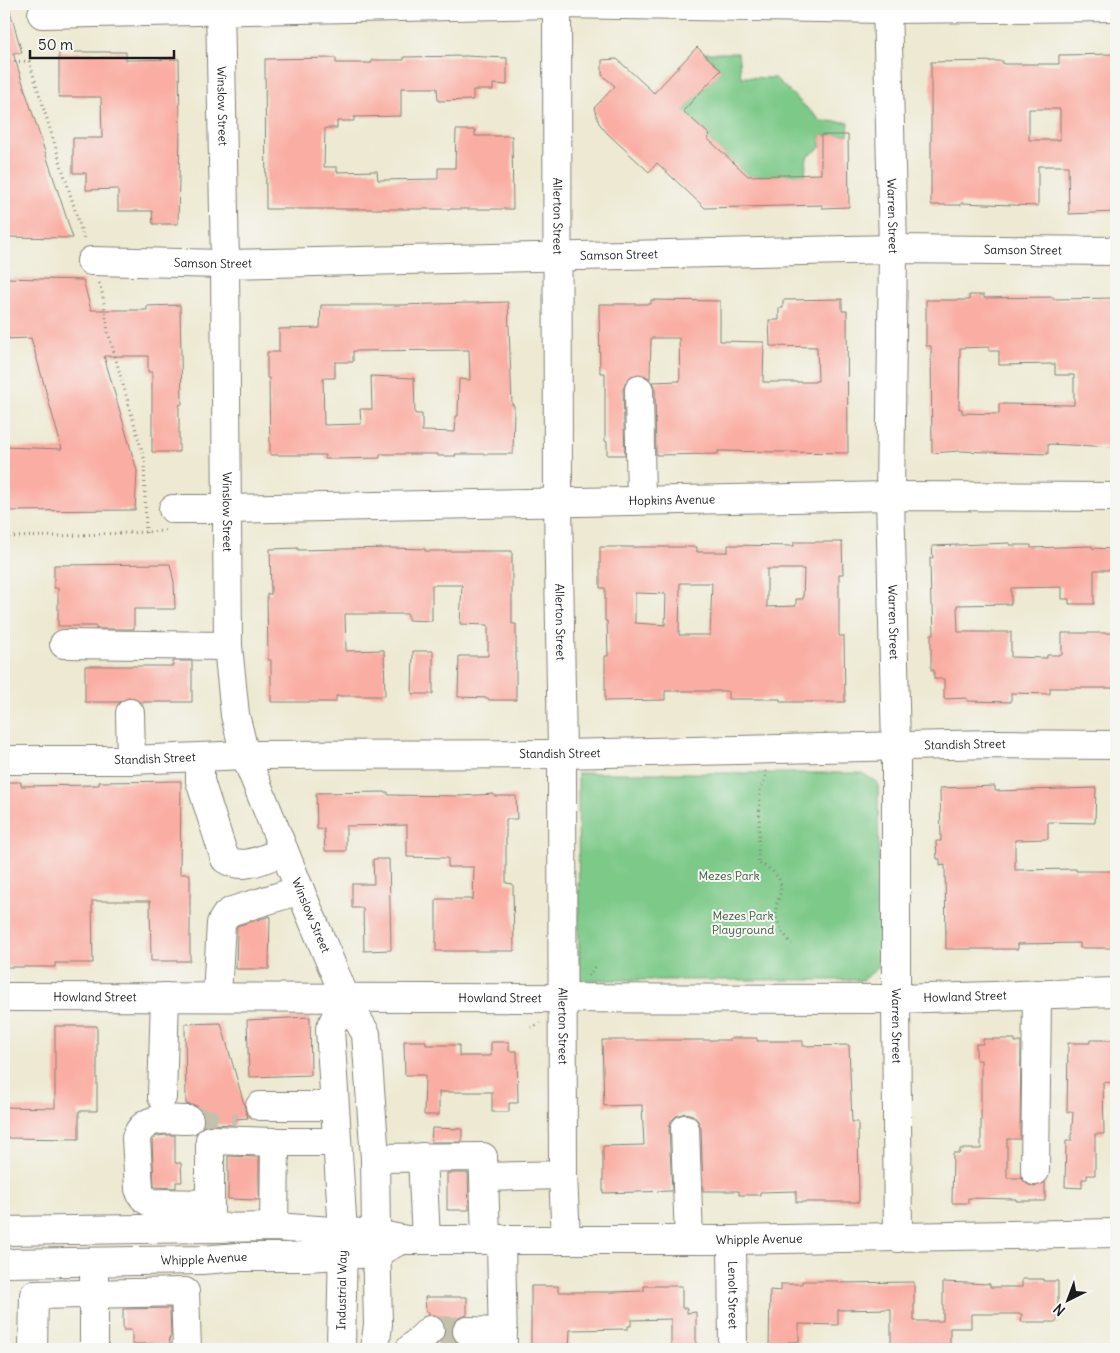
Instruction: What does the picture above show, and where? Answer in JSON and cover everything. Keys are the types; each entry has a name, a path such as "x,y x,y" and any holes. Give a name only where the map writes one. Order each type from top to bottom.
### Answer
{"street":[{"path":"42,14 220,7 557,4 1116,7"},
{"name":"Allerton Street","path":"557,4 556,255 562,754 563,1175 566,1240"},
{"name":"Warren Street","path":"886,6 893,249 890,496 896,747 898,1238"},
{"name":"Winslow Street","path":"220,7 225,264 228,646 235,715 245,756 284,852 345,997 366,1034 375,1158 376,1244"},
{"name":"Samson Street","path":"91,261 225,264 556,255 893,249 1116,251"},
{"path":"639,390 641,500"},
{"name":"Hopkins Avenue","path":"174,519 227,509 890,496 1116,497"},
{"path":"64,644 228,646"},
{"path":"130,713 131,760"},
{"name":"Standish Street","path":"4,760 562,754 993,744 1116,745"},
{"path":"200,758 200,781 225,858 232,864 244,865 284,852"},
{"path":"217,996 221,923 226,915 232,911 300,890"},
{"name":"Howland Street","path":"4,997 896,999 1116,992"},
{"path":"1035,1171 1037,994"},
{"path":"162,1097 165,997"},
{"path":"343,1243 330,1029 345,997"},
{"path":"260,1106 334,1106"},
{"path":"190,1120 151,1121 139,1130 136,1138 138,1189 141,1196 151,1202 210,1216 210,1140 336,1142"},
{"path":"235,1128 252,1134 266,1142"},
{"path":"685,1129 689,1240"},
{"path":"266,1142 274,1227"},
{"path":"413,1240 422,1157"},
{"path":"375,1158 483,1157 503,1341 467,1331"},
{"path":"484,1177 563,1175"},
{"name":"Whipple Avenue","path":"4,1231 210,1216 274,1227 343,1243"},
{"name":"Whipple Avenue","path":"4,1263 202,1260 343,1243 376,1244 413,1240 732,1240 1116,1234"},
{"name":"Lenolt Street","path":"732,1240 732,1349"},
{"name":"Industrial Way","path":"341,1349 343,1243"},
{"path":"375,1349 378,1324 376,1244"},
{"path":"94,1262 94,1349"},
{"path":"33,1349 34,1295 185,1292 187,1349"},
{"path":"410,1349 430,1330"}],"path":[{"path":"4,62 29,61 103,296 108,332 144,458 146,533"},
{"path":"4,537 146,533 174,519"},
{"path":"766,771 765,779 760,789 758,863 775,873 779,881 781,887 776,906 776,916 792,944"},
{"path":"586,978 597,964"},
{"path":"531,1028 543,1022"}],"green space":[{"path":"704,53 738,53 741,77 775,78 821,121 849,122 848,135 821,135 821,147 807,157 805,175 745,176 740,171 741,169 707,138 710,135 698,124 678,116 721,70"},
{"name":"Mezes Park","path":"578,773 862,773 878,783 880,966 863,980 579,980"}],"building":[{"path":"8,4 22,53 13,53 73,238 4,237 4,5"},
{"path":"697,47 721,70 683,111 710,135 707,138 748,176 821,174 821,135 848,135 849,207 822,208 822,205 705,208 657,163 649,172 607,133 599,123 594,108 615,86 602,75 602,60 617,59 654,93"},
{"path":"59,52 126,52 126,60 179,59 178,224 153,224 152,211 118,211 118,189 86,190 86,173 73,173 73,138 102,138 101,97 59,97"},
{"path":"1116,54 1116,212 1069,214 1068,166 1038,166 1038,206 961,203 961,205 931,205 931,62 1003,61 1003,64 1059,64 1059,55","holes":["1029,109 1060,109 1060,140 1029,140"]},
{"path":"466,56 507,58 507,85 493,84 493,90 473,90 473,100 438,101 437,88 401,88 401,116 354,117 354,121 337,121 337,128 325,128 324,167 337,167 337,172 377,171 378,180 438,179 438,168 455,168 456,130 475,130 475,136 512,136 513,209 266,209 265,59 336,58 336,63 372,63 372,60 404,60 404,57"},
{"path":"4,278 83,280 91,310 147,310 147,306 180,305 182,404 179,405 179,452 152,452 152,372 148,372 148,356 104,356 137,471 135,510 4,511 4,447 62,449 31,338 4,339"},
{"path":"969,295 984,295 984,298 1116,298 1116,328 1113,328 1112,377 1116,377 1116,447 1048,444 1048,454 959,451 932,453 931,346 926,346 926,300 969,300","holes":["989,347 989,351 999,351 999,365 1055,364 1055,375 1074,375 1074,405 999,404 999,414 962,413 962,409 959,409 960,348"]},
{"path":"842,299 842,311 847,311 848,453 718,451 718,454 656,455 655,390 652,382 680,381 679,338 651,338 650,379 639,374 631,376 623,390 625,455 607,455 607,442 605,441 605,373 600,373 599,304 651,304 651,300 720,301 720,341 764,342 763,382 815,382 818,381 817,347 770,346 769,320 779,320 779,308 783,308 783,300"},
{"path":"508,302 512,405 514,405 513,454 455,454 456,456 438,456 438,454 380,454 380,458 337,459 325,459 325,455 270,455 267,352 279,352 279,329 320,328 321,305","holes":["469,350 470,380 459,379 458,416 456,416 455,432 422,431 422,414 415,414 414,378 371,376 372,409 360,409 361,424 324,425 323,378 335,378 335,362 353,362 353,351"]},
{"path":"794,542 842,542 843,574 839,574 839,636 844,636 845,702 780,702 780,699 728,699 728,691 665,691 665,700 605,701 605,656 608,656 607,621 605,621 605,588 600,588 600,547 697,547 697,552 728,552 728,545 794,546","holes":["767,569 804,569 803,599 796,599 796,606 767,607","680,583 712,583 710,635 679,635","635,593 666,594 665,625 635,623"]},
{"path":"1010,543 1010,545 1031,545 1031,548 1092,546 1092,548 1116,549 1116,570 1094,570 1094,604 1069,604 1069,599 1062,599 1062,587 1011,588 1011,604 957,605 958,632 1011,632 1011,657 1047,658 1047,655 1062,655 1062,633 1116,633 1116,688 1050,688 1050,694 1011,693 1011,702 967,701 967,698 944,699 944,679 934,679 934,670 931,670 931,634 934,634 933,606 931,606 930,558 933,558 932,546"},
{"path":"298,548 298,550 390,548 425,549 425,551 512,551 512,624 516,624 516,700 458,697 459,656 488,656 488,625 460,624 462,585 432,585 432,621 408,620 408,614 345,614 346,651 384,650 385,696 336,696 336,702 271,702 271,660 268,660 267,594 271,594 270,549"},
{"path":"170,564 174,582 175,609 134,609 134,629 58,626 58,588 54,588 54,565"},
{"path":"413,651 433,651 433,694 412,694"},
{"path":"173,661 192,661 192,702 140,702 130,697 120,702 85,702 85,666 173,666"},
{"path":"181,781 180,874 190,874 190,961 151,961 150,901 92,901 93,963 55,963 55,967 4,967 4,782 21,782 21,786 99,785 99,782"},
{"path":"995,786 995,791 1096,788 1095,823 1048,822 1048,839 1015,840 1015,870 1076,869 1076,871 1116,871 1116,948 1080,948 1080,943 1018,944 1018,949 946,949 945,865 940,866 940,859 937,859 936,841 941,841 940,788"},
{"path":"388,792 388,795 461,796 494,794 494,796 516,796 517,819 506,819 506,883 513,884 514,951 436,951 436,899 473,899 474,867 448,867 448,858 407,857 407,825 346,826 346,851 325,851 324,829 317,829 316,793"},
{"path":"373,859 389,859 391,950 364,951 363,908 352,908 352,884 374,884"},
{"path":"270,916 269,969 236,969 237,926"},
{"path":"310,1017 311,1075 249,1077 247,1020"},
{"path":"221,1023 248,1118 236,1119 235,1125 210,1124 203,1126 205,1120 202,1112 197,1106 186,1104 185,1024"},
{"path":"55,1026 97,1026 97,1111 79,1111 79,1139 4,1138 4,1107 55,1108"},
{"path":"731,1038 757,1038 757,1041 803,1041 803,1046 849,1045 852,1122 858,1122 859,1202 796,1202 796,1191 760,1192 760,1195 739,1195 739,1191 703,1191 701,1128 693,1115 685,1113 676,1116 671,1121 669,1129 672,1191 603,1193 603,1146 644,1145 642,1105 604,1106 602,1040 731,1040"},
{"path":"983,1039 1015,1039 1015,1042 1021,1042 1020,1139 1007,1139 1007,1178 1021,1178 1027,1184 1034,1187 1045,1182 1045,1201 968,1198 968,1203 952,1203 953,1153 960,1153 960,1149 981,1149 981,1060 976,1060 976,1044 983,1044"},
{"path":"1090,1040 1116,1040 1116,1083 1103,1082 1104,1134 1095,1134 1095,1175 1087,1175 1087,1179 1082,1179 1082,1188 1065,1187 1066,1141 1071,1141 1073,1112 1067,1112 1068,1043 1090,1043"},
{"path":"404,1041 426,1041 426,1045 459,1045 459,1056 491,1056 491,1042 509,1042 509,1051 517,1051 518,1103 509,1103 509,1112 492,1112 492,1092 439,1092 439,1115 424,1115 425,1075 405,1075"},
{"path":"432,1128 462,1129 462,1142 431,1142"},
{"path":"175,1135 175,1163 181,1163 182,1182 176,1182 176,1188 154,1186 152,1141 157,1136"},
{"path":"228,1156 259,1157 259,1200 228,1199"},
{"path":"447,1173 468,1173 469,1210 447,1210"},
{"path":"1022,1279 1058,1281 1058,1322 1021,1322 1022,1314 971,1314 971,1328 950,1328 950,1349 891,1348 891,1309 838,1310 838,1325 799,1324 799,1342 788,1342 788,1349 769,1349 770,1290 781,1291 781,1284 802,1284 802,1281 838,1281 838,1283 914,1282 914,1321 943,1321 943,1282 990,1284 990,1287 1022,1287"},
{"path":"531,1286 558,1286 558,1292 614,1292 644,1291 644,1286 682,1286 682,1308 687,1308 687,1313 696,1312 696,1349 671,1349 671,1319 631,1320 631,1326 628,1326 628,1329 570,1330 569,1349 531,1349"},
{"path":"425,1297 467,1297 467,1315 454,1322 451,1331 459,1345 467,1347 467,1349 432,1349 445,1335 445,1327 441,1319 435,1315 429,1315 429,1312 426,1311"},
{"path":"170,1308 170,1344 132,1344 132,1330 123,1330 123,1309"}],"tunnel":[{"path":"189,1120 235,1128"},
{"path":"430,1330 467,1331"}],"park label":[{"name":"Mezes Park Playground","path":"743,923"}]}
